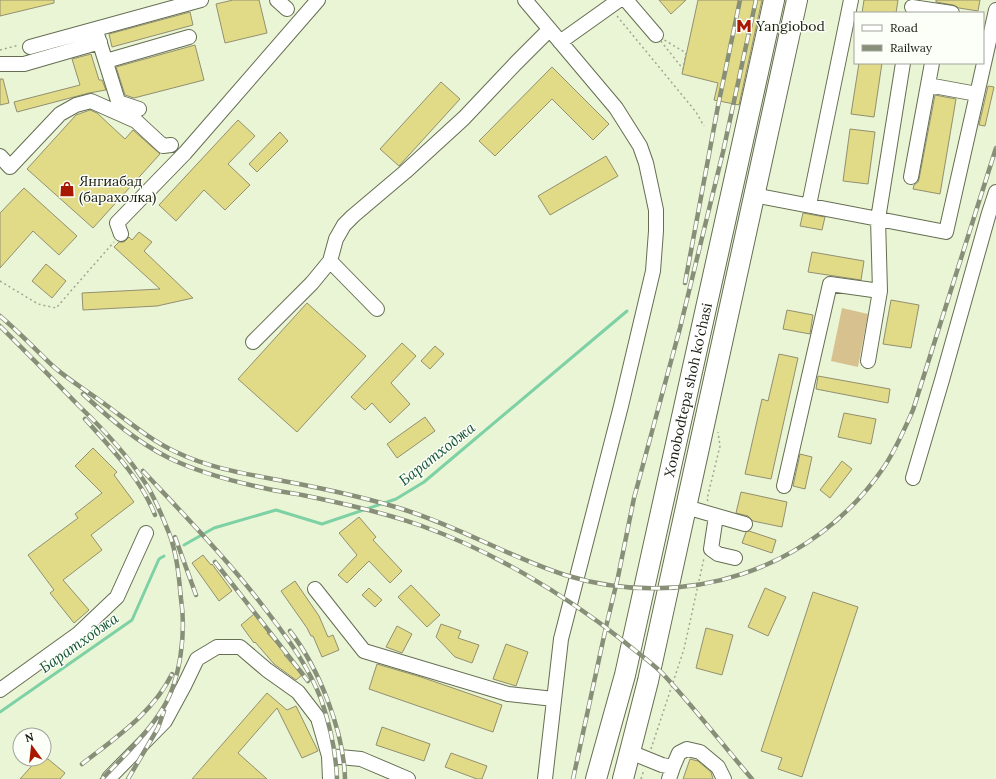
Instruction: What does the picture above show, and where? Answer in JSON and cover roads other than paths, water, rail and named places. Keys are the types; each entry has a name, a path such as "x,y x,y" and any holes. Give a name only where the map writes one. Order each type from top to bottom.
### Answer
{"highway":[{"name":"Xonobodtepa shoh ko'chasi","path":"596,779 625,675 774,0"},
{"name":"Xonobodtepa shoh ko'chasi","path":"623,779 648,681 797,0"},
{"path":"652,550 675,556"},
{"path":"625,675 648,681"}],"street":[{"path":"0,64 24,64 201,0"},
{"path":"121,234 117,223 185,153 318,0"},
{"path":"525,0 616,108 640,146 646,164 656,210 653,271 621,406 561,638 545,779"},
{"path":"626,0 656,36"},
{"path":"809,205 851,0"},
{"path":"560,42 614,4"},
{"path":"912,7 944,9"},
{"path":"984,55 991,16"},
{"path":"253,342 312,283 330,261 336,239 344,225 352,216 405,172 464,118 549,30"},
{"path":"30,47 98,36"},
{"path":"98,36 118,101 139,109"},
{"path":"106,61 190,37"},
{"path":"868,361 880,290 878,219 903,64"},
{"path":"911,177 932,64"},
{"path":"754,195 946,232 982,64"},
{"path":"928,85 977,94"},
{"path":"0,156 10,167 60,114 76,105 91,101 136,121 163,146 171,144"},
{"path":"913,478 996,192"},
{"path":"330,261 377,309"},
{"path":"784,486 830,284 880,290"},
{"path":"686,507 713,510 745,524"},
{"path":"713,510 711,550 718,554 735,558"},
{"path":"0,690 78,634 116,597 146,533"},
{"path":"315,589 364,652 508,694 554,699"},
{"path":"109,778 165,721 197,659 217,647 240,647 267,670 298,692 318,718 329,756 330,779"},
{"path":"630,752 662,765 671,773 679,753 687,749 700,752 718,767 724,779"},
{"path":"329,756 361,760 408,779"}],"waterway":[{"name":"Баратходжа","path":"184,545 214,528 276,510 322,524 396,499 424,482 627,311"},
{"name":"Баратходжа","path":"0,712 132,620 159,559 164,556"}],"railway":[{"path":"685,283 718,106 740,0"},
{"path":"573,779 634,498 680,328 723,152 756,0"},
{"path":"0,316 66,377 148,436 166,447 190,458 219,468 335,491 402,509 443,524 544,568 565,575 610,585 655,588 700,585 742,574 783,557 821,533 855,503 884,467 913,410 996,148"},
{"path":"0,326 97,423 130,461 155,500 174,549 183,625 181,655 174,683 163,708 150,727 102,779"},
{"path":"83,394 114,421 146,445 169,458 205,473 273,490 351,506 408,521 475,548 526,575 552,590 600,623 662,673 752,779"},
{"path":"85,419 134,476 155,515"},
{"path":"143,471 239,577 298,655 311,676 321,699 330,729 337,779"},
{"path":"175,537 196,595"},
{"path":"215,562 308,681"},
{"path":"290,631 311,663 328,701 340,741 344,761 345,779"},
{"path":"82,764 144,713 155,701 172,674"},
{"path":"128,779 158,728 164,711"}],"place":[{"name":"Yangiobod","path":"744,26"},
{"name":"Янгиабад (барахолка)","path":"67,189"}]}
